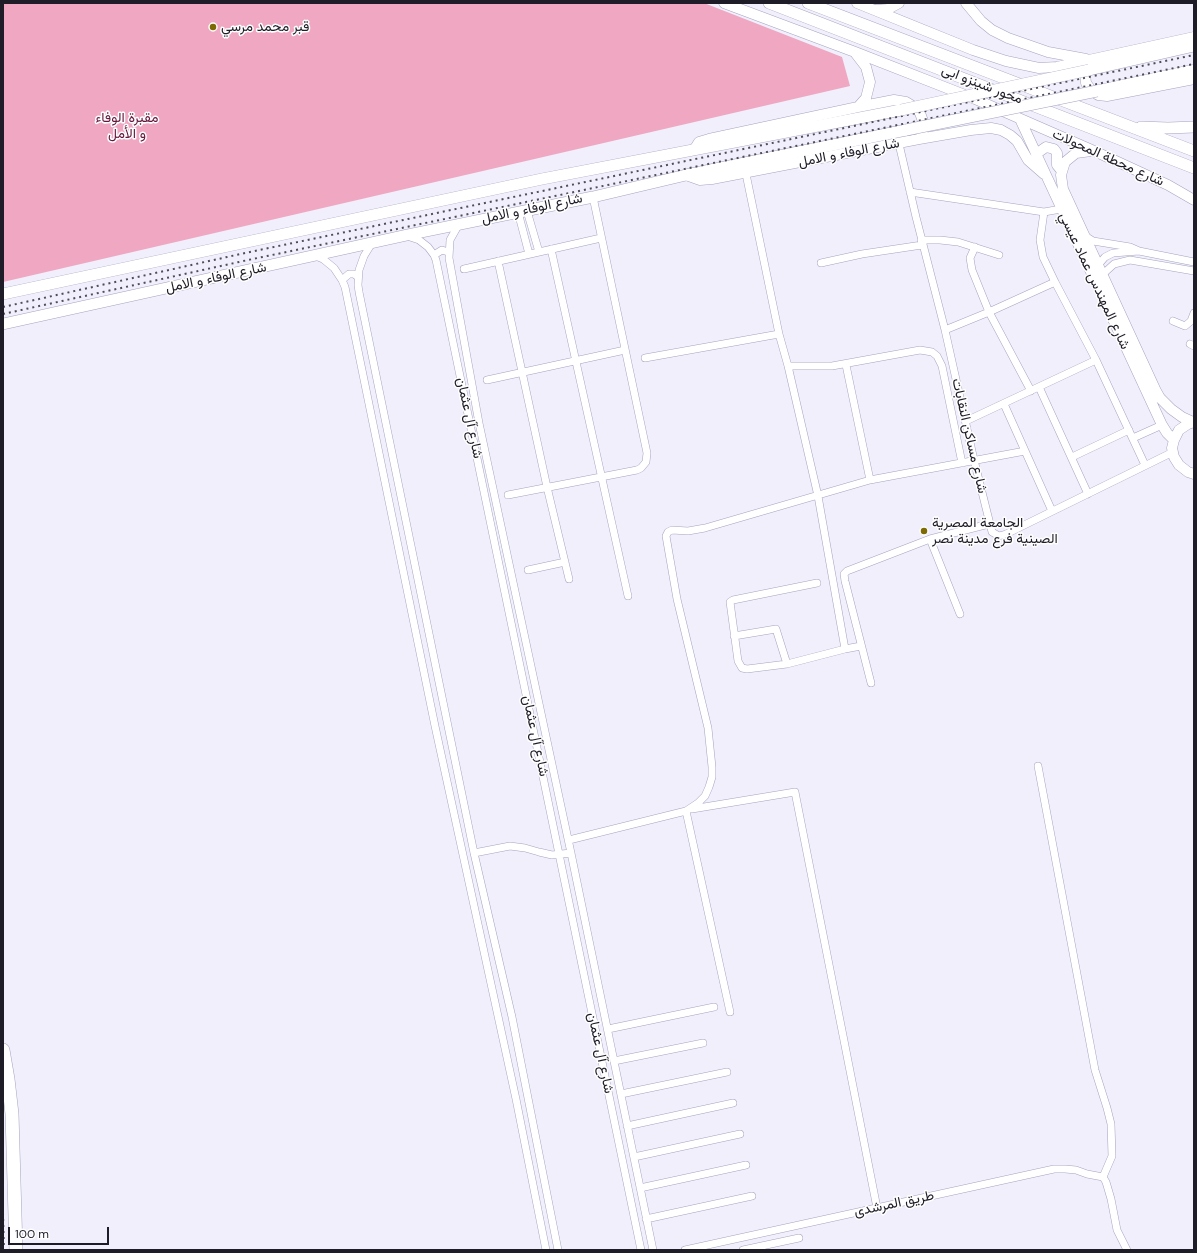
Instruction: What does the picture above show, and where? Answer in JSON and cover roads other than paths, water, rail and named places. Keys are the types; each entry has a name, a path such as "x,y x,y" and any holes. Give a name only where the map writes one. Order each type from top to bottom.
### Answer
{"highway":[{"path":"3,1050 12,1114 16,1250"}],"main road":[{"name":"محور شينزو ابى","path":"769,3 1194,168"},
{"name":"محور شينزو ابى","path":"808,3 1194,151"},
{"path":"694,150 901,110 1090,65 1194,46"},
{"path":"686,175 1194,70"},
{"path":"1127,125 1162,128 1194,127"},
{"name":"شارع الوفاء و الامل","path":"3,294 542,178 694,150"},
{"name":"شارع الوفاء و الامل","path":"3,324 407,235 593,197 686,175"}],"street":[{"name":"شارع محطة المحولات","path":"724,3 932,82 1092,150 1168,185 1194,200"},
{"path":"857,3 973,50 1006,61 1039,68 1090,65 1194,37"},
{"path":"875,10 888,8 899,3"},
{"path":"966,3 981,21 992,30 1008,38 1090,65"},
{"path":"855,52 866,67 870,82 866,98 858,107"},
{"path":"1090,65 1087,66 1085,74 1086,83 1091,90 1098,95 1107,96 1194,78"},
{"name":"شارع الوفاء و الامل","path":"694,150 699,142 709,139 894,100 906,102 916,108 922,118 924,130 919,139"},
{"name":"شارع المهندس عماد عيسي","path":"1020,119 1044,174 1162,425 1174,440"},
{"name":"شارع الوفاء و الامل","path":"686,175 700,180 746,174 981,128 1001,130 1010,135 1017,142 1028,160 1044,174"},
{"name":"شارع مساكن النقابات","path":"899,144 922,242 945,330 989,524"},
{"name":"شارع المهندس عماد عيسي","path":"1036,154 1046,147 1054,149 1057,153 1057,165 1061,170 1060,180 1063,189 1160,398 1177,414 1194,422"},
{"path":"1061,170 1065,162 1072,155 1080,151 1092,150"},
{"path":"746,174 779,334 788,366 818,496 845,649"},
{"path":"910,192 1044,212 1061,209"},
{"path":"508,495 636,470 644,465 647,457 593,197"},
{"path":"523,211 534,234 538,252"},
{"path":"523,211 524,237 529,254"},
{"path":"1044,212 1041,233 1043,257 1096,360 1145,465"},
{"name":"شارع آل عثمان","path":"459,224 452,235 448,252 480,423 608,1029 653,1250"},
{"path":"524,237 534,234"},
{"path":"1084,234 1093,241 1130,247 1139,251 1194,262"},
{"path":"407,235 423,243 434,255 442,250 448,252"},
{"path":"464,269 601,238"},
{"path":"821,263 922,242 949,241 975,247 999,255"},
{"path":"372,243 361,263 358,277 359,292 474,853 512,1018 558,1250"},
{"path":"975,247 972,252 970,264 989,312 1031,391"},
{"path":"551,249 628,596"},
{"path":"1100,269 1105,257 1113,253 1139,251"},
{"name":"شارع آل عثمان","path":"434,255 640,1250"},
{"path":"316,256 329,263 339,273 346,291 435,726 516,1099 546,1250"},
{"path":"1100,269 1130,260 1194,271"},
{"path":"498,261 547,487 569,579"},
{"path":"342,280 346,275 351,274 358,277"},
{"path":"945,330 1055,282"},
{"path":"1173,321 1184,326 1187,325 1191,321 1194,313"},
{"path":"645,358 779,334"},
{"path":"487,380 625,350"},
{"path":"788,366 819,367 846,365 920,350 926,350 937,356 942,366 962,463"},
{"path":"966,421 1096,360"},
{"path":"846,365 870,480"},
{"path":"1039,387 1088,494"},
{"path":"1004,404 1052,511"},
{"path":"1194,422 1183,427 1176,435 1173,452 1179,465 1188,472 1194,474"},
{"path":"1133,438 1162,425"},
{"path":"1072,457 1129,430"},
{"path":"688,810 705,796 712,777 712,767 708,728 680,617 670,563 667,534 672,530 688,531 705,528 870,480 1025,451"},
{"path":"871,683 844,581 844,574 930,539 989,524 992,532 999,536 1003,536 1173,452"},
{"path":"930,539 960,614"},
{"path":"528,570 565,562"},
{"path":"817,583 733,600 730,602 738,661 742,668 747,670 787,664 861,646"},
{"path":"734,636 776,629 787,664"},
{"path":"435,726 448,724"},
{"path":"1038,766 1095,1070 1108,1108 1112,1156 1103,1177 1111,1199 1117,1230 1127,1250"},
{"path":"568,840 688,810 795,792 877,1208"},
{"path":"688,810 730,1012"},
{"path":"474,853 510,846 525,848 545,854 559,855 571,853"},
{"path":"608,1029 714,1006"},
{"path":"614,1061 703,1042"},
{"path":"621,1094 727,1072"},
{"path":"627,1126 733,1103"},
{"path":"634,1157 740,1134"},
{"path":"640,1188 746,1165"},
{"name":"طريق المرشدى","path":"685,1250 1054,1169 1076,1170 1086,1174 1103,1177"},
{"path":"646,1219 752,1196"},
{"path":"637,1235 641,1238 645,1238 650,1234"},
{"path":"743,1250 799,1238"}],"railway":[{"path":"3,307 245,253 1194,55"},
{"path":"3,314 248,260 1194,64"},
{"path":"3,1213 4,1250"}],"place":[{"name":"قبر محمد مرسي","path":"213,27"},
{"name":"الجامعة المصرية الصينية فرع مدينة نصر","path":"924,531"}],"park label":[{"name":"مقبرة الوفاء و الأمل","path":"127,126"}]}
